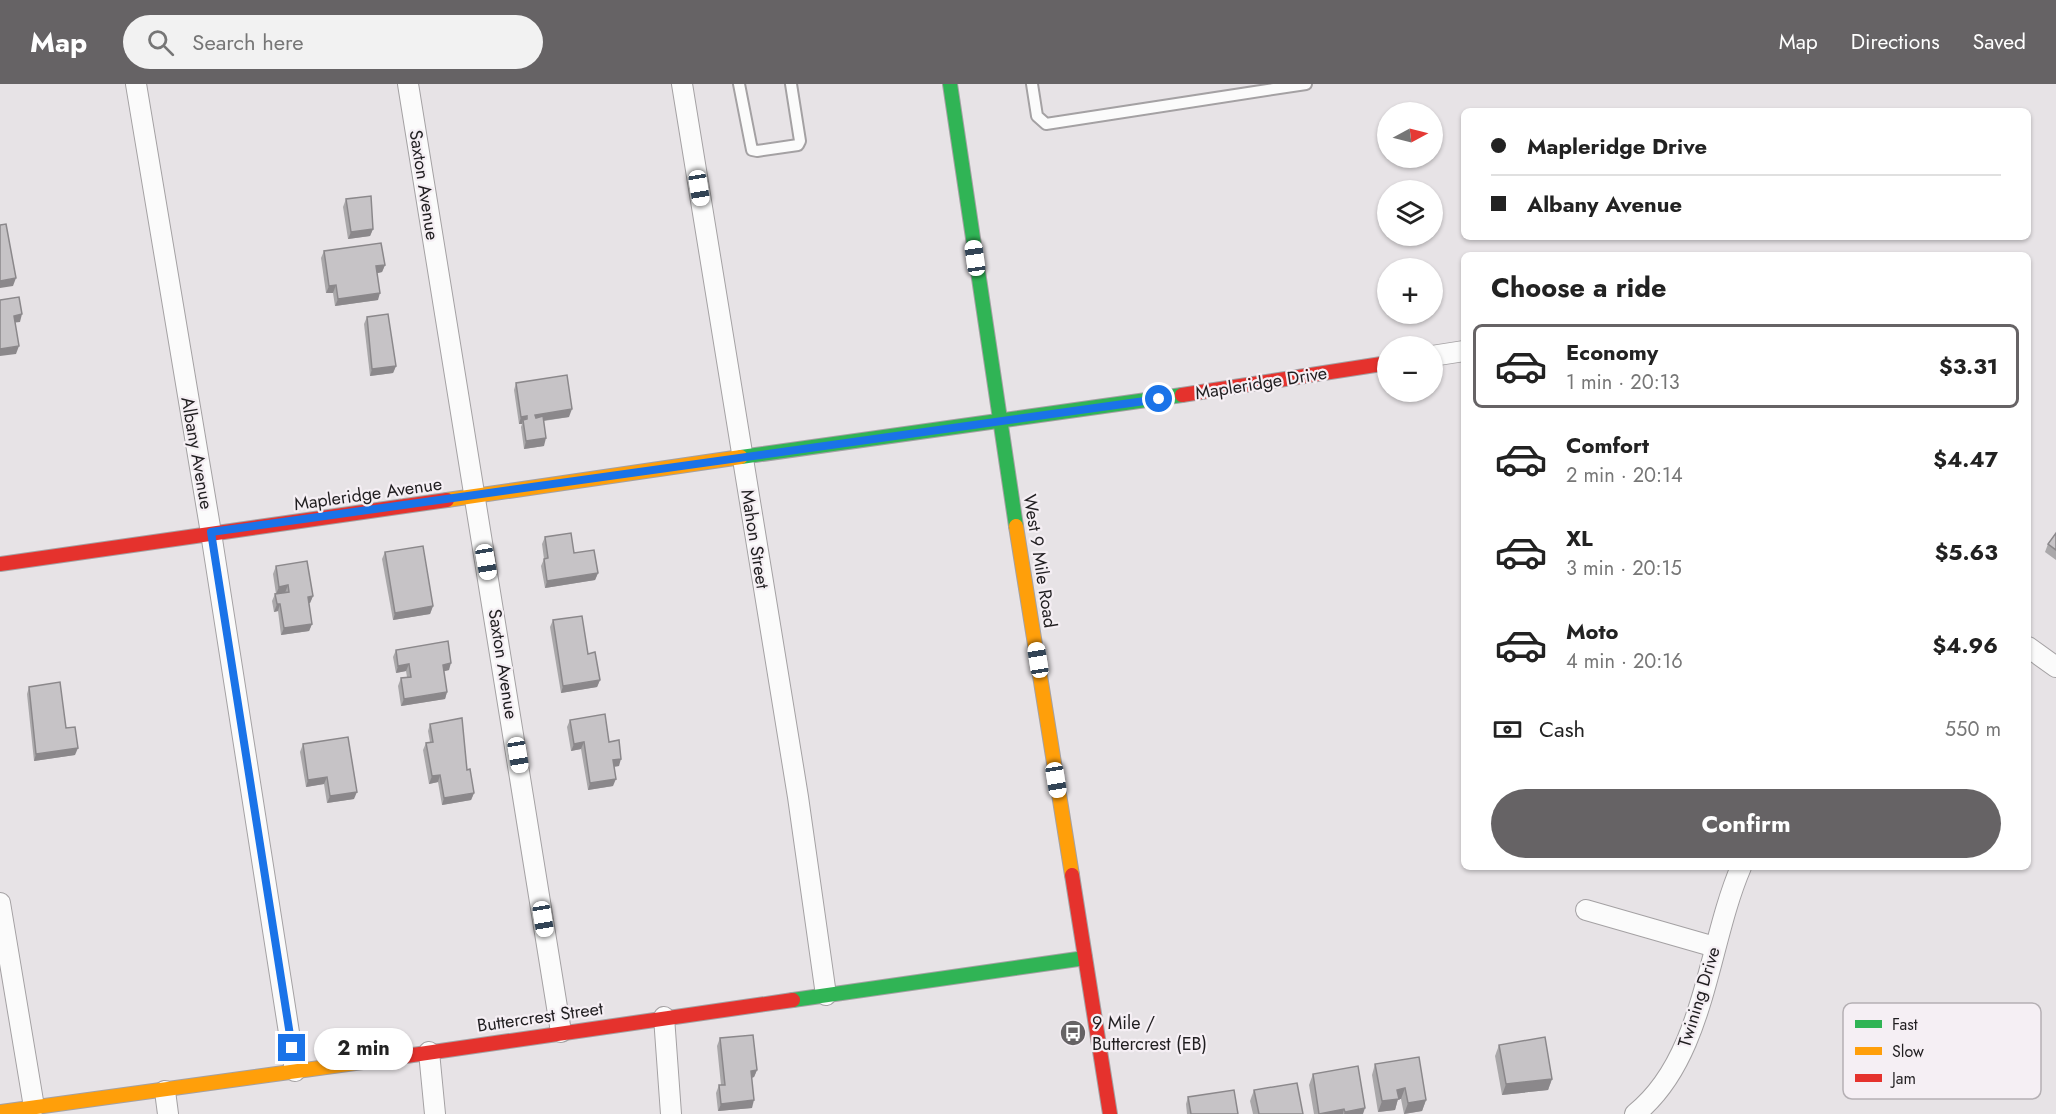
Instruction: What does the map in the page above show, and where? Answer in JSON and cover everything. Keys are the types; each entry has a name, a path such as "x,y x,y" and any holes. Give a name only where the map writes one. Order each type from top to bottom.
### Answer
{"street":[{"name":"Albany Avenue","path":"136,84 211,532 295,1071"},
{"name":"Saxton Avenue","path":"408,84 561,1032"},
{"name":"Mahon Street","path":"682,84 798,797 826,995"},
{"name":"West 9 Mile Road","path":"951,84 1000,420 1110,1114"},
{"path":"1443,354 1461,351"},
{"name":"Mapleridge Drive","path":"741,457 1000,420 1067,413 1377,365"},
{"name":"Mapleridge Avenue","path":"0,564 741,457"},
{"path":"2031,649 2056,667"},
{"name":"Twining Drive","path":"1635,1114 1654,1097 1677,1064 1739,870"},
{"path":"0,903 34,1107"},
{"path":"1586,910 1714,948"},
{"name":"Buttercrest Street","path":"0,1112 1085,958"},
{"path":"664,1017 671,1114"},
{"path":"429,1052 435,1114"},
{"path":"165,1090 168,1114"}],"lane":[{"path":"739,84 752,150 757,151 798,145 800,141 790,84"},
{"path":"1032,84 1037,116 1046,124 1306,84"}],"building":[{"path":"371,196 373,229 351,232 346,199"},
{"path":"6,224 16,278 0,281 0,225"},
{"path":"381,243 385,265 376,266 380,293 338,299 336,285 329,286 324,251"},
{"path":"19,297 22,314 14,316 19,346 0,349 0,300"},
{"path":"388,314 396,366 372,369 367,317"},
{"path":"567,375 572,409 535,415 536,418 543,416 546,438 526,441 523,420 527,419 527,416 521,417 516,383"},
{"path":"571,533 574,553 594,550 598,573 547,581 544,559 548,558 545,537"},
{"path":"2056,533 2056,550 2048,544"},
{"path":"423,546 433,606 395,613 385,552"},
{"path":"307,561 313,596 308,597 312,624 284,628 280,604 277,604 275,594 289,592 288,585 279,587 276,566"},
{"path":"582,616 588,654 595,652 600,680 563,686 553,620"},
{"path":"448,641 451,663 443,665 447,692 404,699 401,678 411,677 409,664 398,666 396,650"},
{"path":"60,682 66,728 75,727 78,748 36,754 29,687"},
{"path":"605,714 609,742 619,740 621,759 613,760 616,779 590,783 584,742 574,744 570,720"},
{"path":"462,718 467,770 470,769 474,793 444,798 440,775 432,776 426,743 433,742 430,724"},
{"path":"348,737 357,792 330,796 327,777 308,780 303,744"},
{"path":"753,1035 757,1070 751,1071 754,1100 721,1104 719,1085 725,1085 720,1038"},
{"path":"1545,1037 1552,1079 1506,1084 1499,1045"},
{"path":"1419,1057 1426,1100 1408,1103 1405,1088 1397,1090 1399,1099 1382,1101 1375,1064"},
{"path":"1358,1066 1365,1108 1319,1114 1313,1074"},
{"path":"1297,1083 1303,1114 1259,1114 1254,1090"},
{"path":"1234,1090 1238,1114 1191,1114 1188,1097"}],"traffic: fast":[{"path":"950,84 1016,526"},
{"path":"741,457 1182,395"},
{"path":"793,1000 1085,958"}],"traffic: slow":[{"path":"447,500 741,457"},
{"path":"1016,526 1072,875"},
{"path":"0,1112 399,1057"}],"traffic: jam":[{"path":"1182,395 1377,365"},
{"path":"0,564 447,500"},
{"path":"1072,875 1110,1114"},
{"path":"399,1057 793,1000"}],"place":[{"name":"9 Mile / Buttercrest (EB)","path":"1073,1033"}],"route":[{"path":"292,1048 211,532 475,497 963,425 1159,399"}]}
